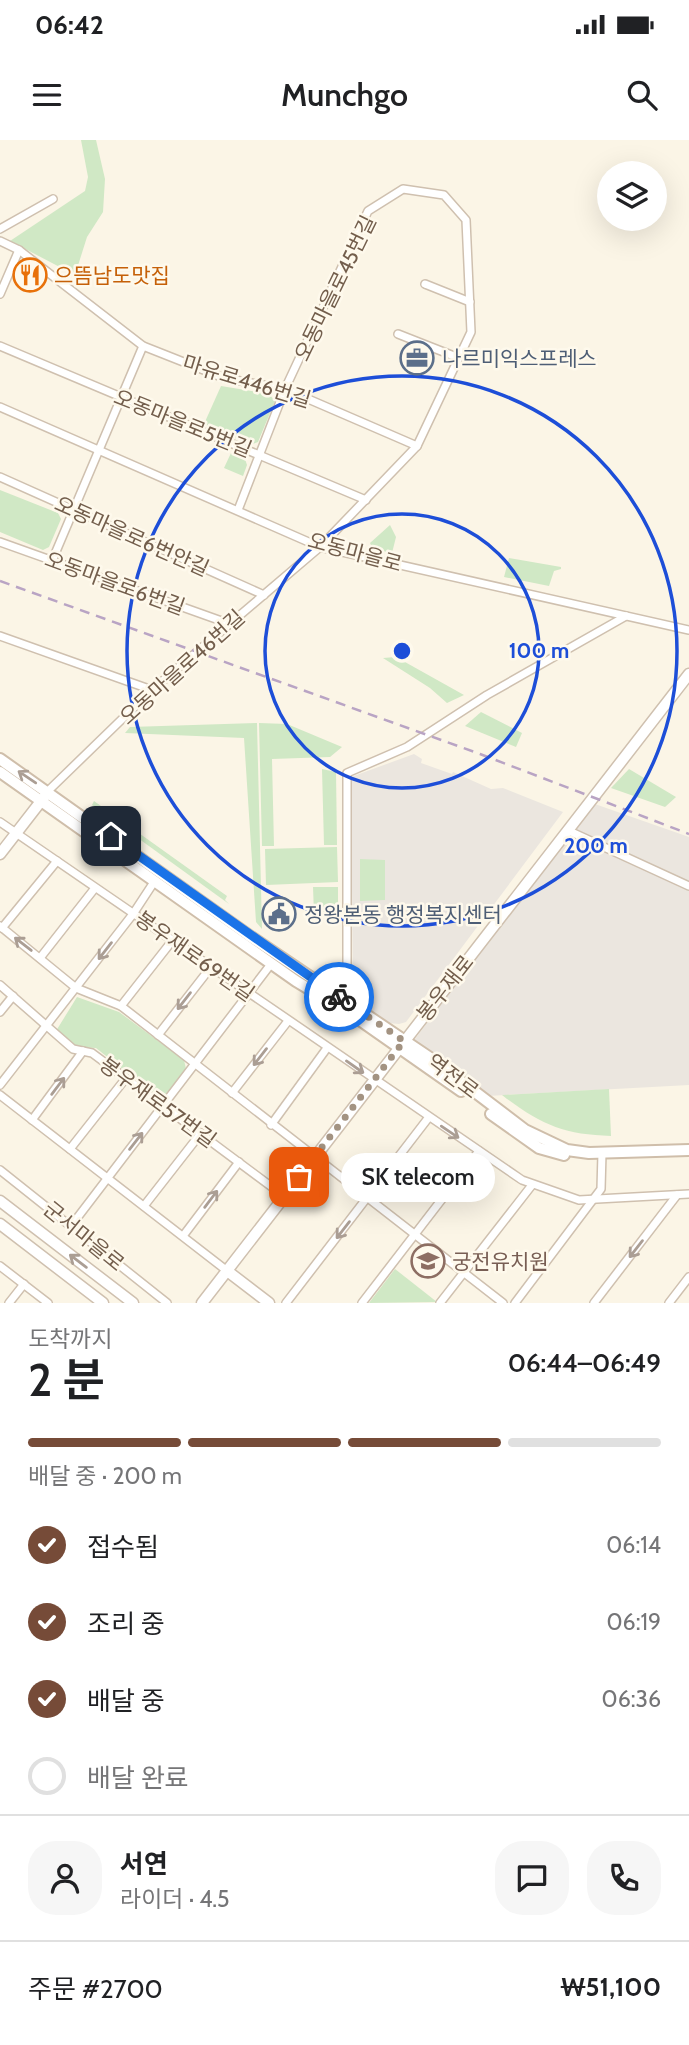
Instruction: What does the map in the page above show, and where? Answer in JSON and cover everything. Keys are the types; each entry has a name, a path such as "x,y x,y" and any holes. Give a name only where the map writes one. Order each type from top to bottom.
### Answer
{"main road":[{"name":"역전로","path":"0,760 154,882 271,964 401,1044"},
{"name":"역전로","path":"0,772 45,796 347,1003 525,1130 567,1150 602,1157 689,1157"},
{"name":"역전로","path":"602,1157 689,1150"}],"street":[{"name":"오동마을로45번길","path":"238,510 285,389 368,211 403,189 444,195 466,220 471,332 417,446 320,547"},
{"path":"0,229 53,199"},
{"name":"마유로446번길","path":"0,241 19,250 143,346 224,379 285,389 417,446"},
{"path":"0,294 19,250"},
{"path":"425,284 470,302"},
{"path":"398,334 459,358"},
{"name":"오동마을로5번길","path":"0,346 366,500"},
{"path":"52,561 143,346"},
{"name":"오동마을로","path":"0,407 320,547 689,630"},
{"name":"오동마을로6번안길","path":"0,477 264,595"},
{"name":"오동마을로6번길","path":"0,542 230,624"},
{"name":"오동마을로46번길","path":"45,796 152,690 320,547"},
{"path":"347,1003 347,773 407,747 486,695 626,616"},
{"path":"0,636 152,690"},
{"name":"봉우재로","path":"202,1303 689,674"},
{"path":"0,854 45,796"},
{"name":"봉우재로69번길","path":"0,822 327,1048 532,1185 566,1197 595,1199 689,1194"},
{"path":"567,830 689,886"},
{"path":"57,861 1,927 76,989 121,1006 313,1158 503,1303"},
{"path":"0,1085 133,914 154,882"},
{"path":"40,958 95,888"},
{"path":"121,1006 172,941"},
{"path":"71,1226 271,964"},
{"path":"158,1035 211,967"},
{"name":"봉우재로57번길","path":"0,985 73,1049 92,1053 284,1196"},
{"path":"0,1012 13,996"},
{"path":"232,1093 288,1021"},
{"path":"271,1125 327,1048"},
{"path":"32,1120 83,1051"},
{"path":"70,1149 126,1078"},
{"path":"0,1096 270,1303"},
{"path":"286,1303 429,1117"},
{"path":"144,1206 201,1133"},
{"path":"362,1303 479,1151"},
{"path":"515,1303 601,1189 602,1157"},
{"path":"183,1236 239,1162"},
{"name":"군서마을로","path":"0,1170 167,1303"},
{"path":"440,1303 532,1185"},
{"path":"594,1303 677,1195"},
{"path":"0,1201 132,1303"},
{"path":"0,1224 103,1303"},
{"path":"0,1266 48,1303"},
{"path":"669,1303 689,1277"},
{"path":"9,1303 24,1284"}],"shaded area":[{"path":"414,754 422,759 421,763 452,774 453,772 491,789 503,788 563,812 406,1022 399,1024 388,1023 353,1000 351,777"},
{"path":"592,803 689,837 689,1085 487,1096 412,1043"}],"green space":[{"path":"81,140 96,140 105,179 103,212 87,237 75,275 10,241 85,191 88,177"},
{"path":"221,386 269,394 275,401 258,442 250,445 204,424"},
{"path":"231,453 245,459 247,465 243,476 224,468"},
{"path":"0,490 58,513 61,519 49,547 43,550 0,532"},
{"path":"390,525 396,537 392,553 373,549 370,543"},
{"path":"509,558 561,569 554,571 549,586 504,577"},
{"path":"396,657 464,695 447,703 430,688 383,658"},
{"path":"481,712 522,733 516,747 465,726"},
{"path":"257,723 262,929 256,922 244,738 125,733 130,727"},
{"path":"259,723 287,724 342,747 330,757 272,759 274,846 262,846"},
{"path":"322,769 336,772 337,845 324,845"},
{"path":"629,769 676,797 665,807 611,788"},
{"path":"94,801 227,896 225,900 229,904 92,805"},
{"path":"337,847 338,882 266,885 265,849"},
{"path":"360,859 385,860 385,900 360,901"},
{"path":"313,887 338,887 338,914 314,914"},
{"path":"77,997 119,1012 184,1060 186,1069 165,1095 158,1097 96,1048 74,1047 56,1031"},
{"path":"609,1089 611,1136 579,1133 553,1126 502,1095"},
{"path":"395,1269 437,1302 369,1303"}],"railway":[{"path":"0,581 480,754 689,834"}],"way so far":[{"path":"299,1177 404,1041 339,997"}],"place":[{"name":"으뜸남도맛집","path":"30,275"},
{"name":"나르미익스프레스","path":"417,358"},
{"name":"정왕본동 행정복지센터","path":"279,914"},
{"name":"SK telecom","path":"299,1177"},
{"name":"궁전유치원","path":"428,1261"}],"route":[{"path":"111,836 339,997"}]}
